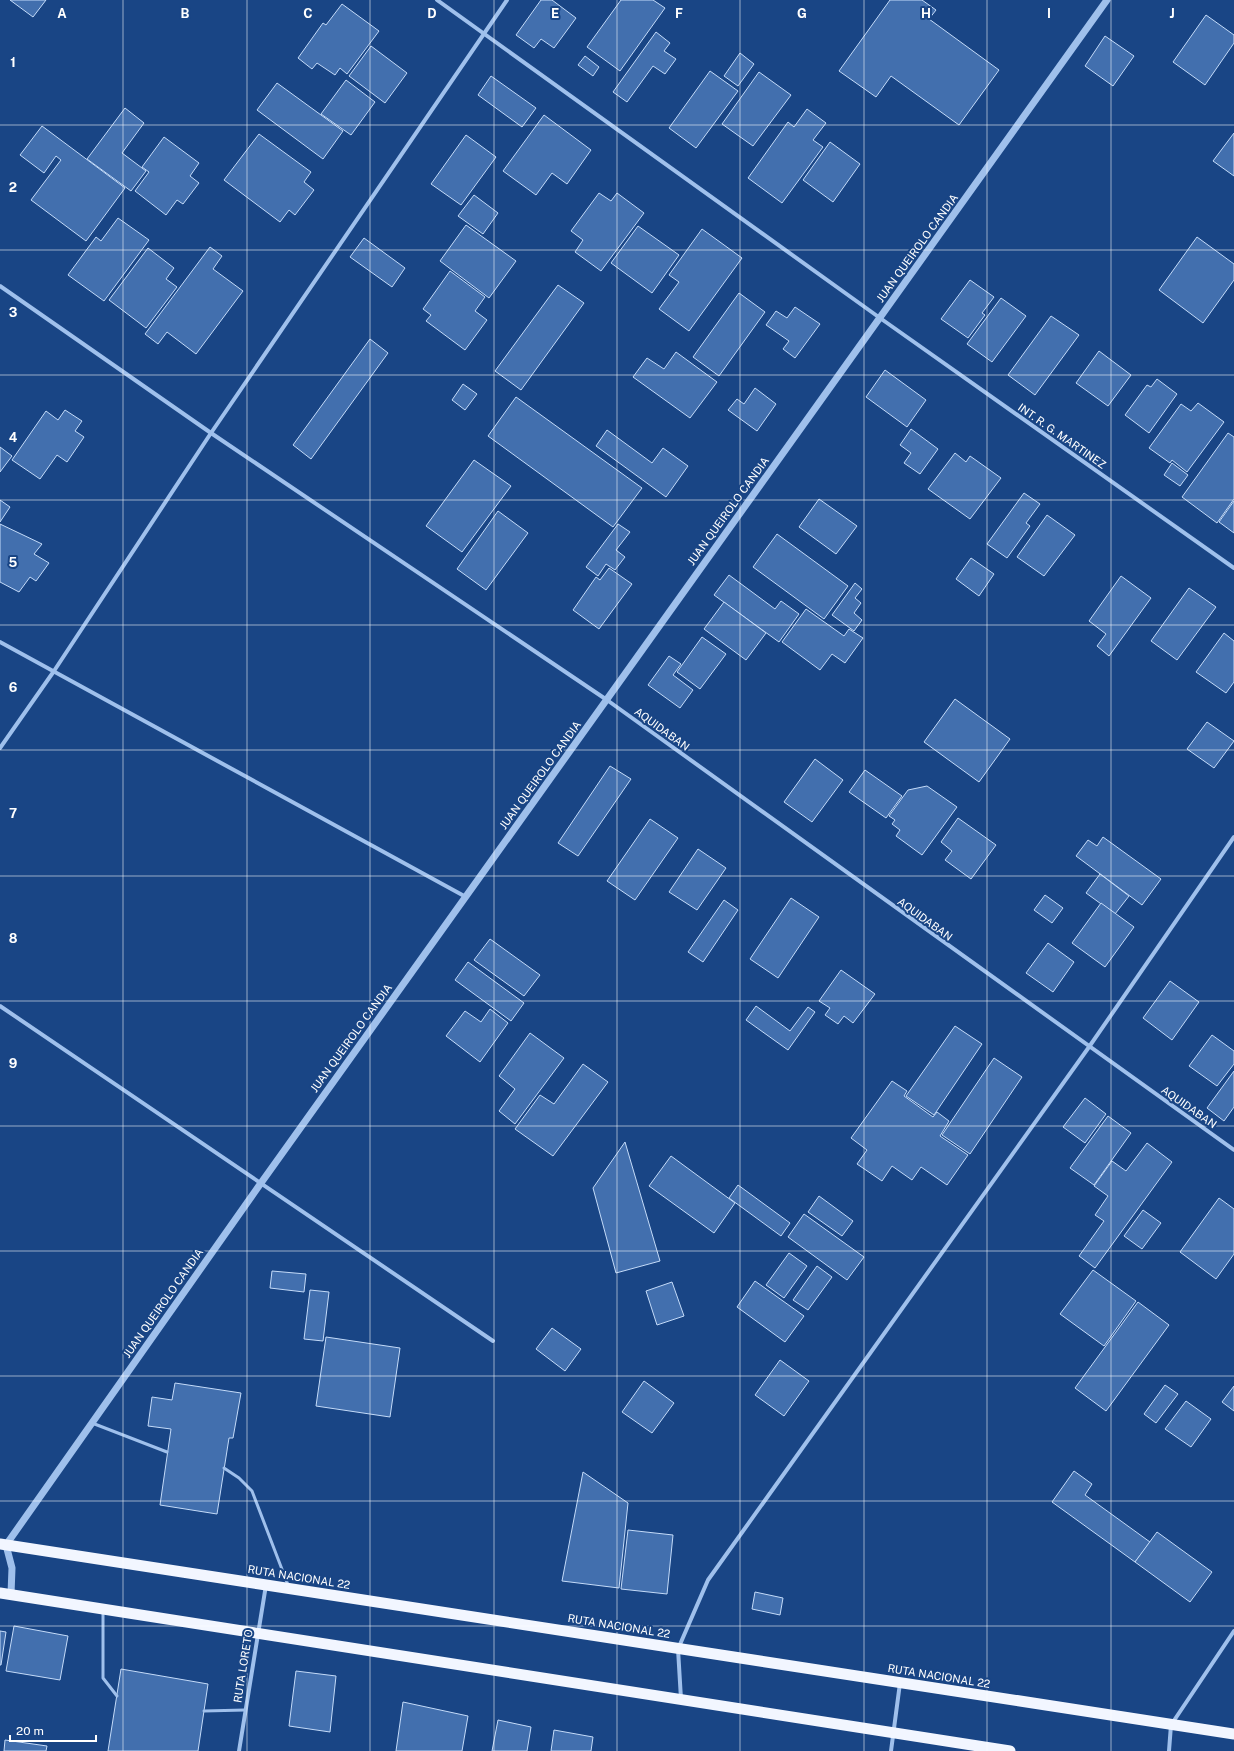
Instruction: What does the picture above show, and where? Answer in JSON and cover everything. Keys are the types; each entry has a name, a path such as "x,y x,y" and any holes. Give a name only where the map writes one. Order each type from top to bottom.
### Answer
{"highway":[{"name":"RUTA NACIONAL 22","path":"3,1544 1234,1734"},
{"path":"5,1594 1010,1751"}],"street":[{"name":"INT. R. G. MARTINEZ","path":"437,0 880,318 1234,568"},
{"path":"0,748 54,671 211,433 507,0"},
{"name":"JUAN QUEIROLO CANDIA","path":"3,1544 92,1423 261,1184 1107,0"},
{"name":"AQUIDABAN","path":"0,286 211,433 607,700 1234,1150"},
{"path":"0,642 466,897"},
{"path":"681,1700 678,1648 708,1580 1089,1047 1234,837"},
{"path":"0,1006 493,1340"},
{"path":"3,1544 12,1568 5,1594"},
{"name":"RUTA LORETO","path":"239,1751 266,1585"},
{"path":"1169,1751 1171,1725 1234,1631"},
{"path":"891,1751 900,1683"}],"lane":[{"path":"92,1423 167,1452"},
{"path":"224,1468 239,1478 252,1491 289,1589"},
{"path":"104,1609 103,1678 117,1696"},
{"path":"204,1711 245,1710"}],"building":[{"path":"10,0 46,0 33,17"},
{"path":"541,0 552,0 576,18 554,48 541,39 534,48 516,35"},
{"path":"621,0 653,0 665,8 620,71 587,47"},
{"path":"890,0 922,0 936,10 929,19 999,70 959,125 891,76 876,97 839,71"},
{"path":"342,4 379,31 347,74 340,68 335,75 317,63 312,69 298,58 323,23 326,25"},
{"path":"1206,15 1234,35 1234,43 1205,85 1173,62"},
{"path":"656,32 670,43 664,51 676,59 665,74 653,66 627,102 613,92"},
{"path":"1105,36 1134,56 1113,86 1085,66"},
{"path":"371,46 407,73 385,103 349,76"},
{"path":"740,53 754,64 738,86 724,76"},
{"path":"585,56 599,67 593,76 578,65"},
{"path":"710,71 738,91 696,148 669,128"},
{"path":"759,72 791,95 753,146 722,124"},
{"path":"491,76 536,108 522,127 478,95"},
{"path":"346,80 375,102 351,135 321,114"},
{"path":"277,83 343,131 323,159 257,110"},
{"path":"125,108 144,123 122,153 146,171 131,191 87,159"},
{"path":"807,109 826,123 813,140 823,147 782,203 748,178 788,122 794,127"},
{"path":"544,115 591,150 567,184 552,173 536,195 503,171"},
{"path":"42,126 125,188 86,241 31,200 61,160 56,156 44,173 20,155"},
{"path":"1234,133 1234,176 1213,161"},
{"path":"259,134 311,172 304,182 314,190 295,215 289,210 280,222 224,180"},
{"path":"466,135 496,157 461,205 431,184"},
{"path":"164,137 199,163 190,176 199,183 183,204 177,200 166,215 135,191 149,172 142,167"},
{"path":"830,142 860,164 833,202 803,180"},
{"path":"599,193 611,201 617,193 644,213 601,271 575,252 583,240 571,231"},
{"path":"474,195 498,213 483,234 458,216"},
{"path":"118,218 149,240 104,301 68,275 96,237 101,241"},
{"path":"466,225 516,261 489,298 440,261"},
{"path":"638,226 679,255 652,293 611,263"},
{"path":"702,229 742,258 689,331 659,309 679,282 669,275"},
{"path":"1197,237 1234,264 1234,280 1203,323 1159,290"},
{"path":"364,238 405,268 392,287 350,257"},
{"path":"210,247 222,256 213,269 243,291 196,354 167,332 158,344 145,334"},
{"path":"148,248 174,268 166,279 177,287 146,328 109,300"},
{"path":"450,271 485,297 475,311 487,320 465,350 426,321 431,315 423,309"},
{"path":"970,280 994,297 982,313 985,315 968,338 941,319"},
{"path":"558,285 584,303 521,390 495,371"},
{"path":"739,293 765,312 719,376 693,357"},
{"path":"1001,298 1026,316 992,362 967,344"},
{"path":"795,307 820,324 795,358 783,349 789,341 766,325 776,311 787,318"},
{"path":"1051,316 1079,335 1035,395 1008,375"},
{"path":"370,339 388,353 311,459 293,445"},
{"path":"1099,351 1131,375 1108,406 1076,383"},
{"path":"676,352 717,382 690,418 633,377 647,358 664,369"},
{"path":"885,370 926,400 907,427 866,397"},
{"path":"1157,379 1177,394 1149,433 1125,415 1147,385 1151,387"},
{"path":"463,384 477,394 465,410 452,400"},
{"path":"755,388 776,404 757,431 728,410 737,399 744,404"},
{"path":"516,397 642,488 613,527 488,436"},
{"path":"1198,403 1224,422 1187,472 1172,460 1170,463 1149,448 1181,404 1191,411"},
{"path":"65,410 82,421 75,431 84,437 67,462 57,455 40,479 12,460 46,411 58,420"},
{"path":"911,429 938,449 920,474 904,463 911,453 900,445"},
{"path":"607,430 652,463 663,448 688,466 666,497 596,446"},
{"path":"1228,433 1234,437 1234,499 1217,523 1182,497"},
{"path":"0,447 12,456 0,472"},
{"path":"955,453 966,462 970,456 1001,478 970,519 928,489"},
{"path":"474,460 511,486 462,552 426,526"},
{"path":"1172,463 1188,475 1180,486 1164,475"},
{"path":"1024,493 1040,504 1026,523 1030,526 1007,558 987,544"},
{"path":"819,499 857,526 836,554 799,527"},
{"path":"0,500 10,507 0,522"},
{"path":"1234,501 1234,533 1219,522"},
{"path":"498,511 528,533 486,590 457,569"},
{"path":"1047,515 1075,535 1044,576 1017,557"},
{"path":"0,524 42,544 34,554 49,563 36,581 30,577 19,592 0,582"},
{"path":"618,524 630,532 616,550 625,557 615,570 606,564 598,576 586,567"},
{"path":"777,534 848,586 824,619 753,567"},
{"path":"971,558 994,574 979,596 956,579"},
{"path":"609,568 632,584 599,629 573,610 596,577 600,580"},
{"path":"729,575 775,609 781,601 799,614 779,642 714,595"},
{"path":"1121,576 1151,598 1109,656 1097,646 1106,634 1089,621"},
{"path":"855,583 862,589 855,598 861,603 854,613 862,620 854,631 832,615"},
{"path":"1189,588 1216,607 1177,660 1151,641"},
{"path":"724,602 766,633 746,660 704,629"},
{"path":"806,609 844,636 849,629 863,638 845,663 832,654 820,670 782,642"},
{"path":"1224,633 1234,641 1234,682 1226,693 1196,672"},
{"path":"702,637 726,654 700,689 677,672"},
{"path":"669,656 681,664 673,675 693,690 680,708 648,685"},
{"path":"955,699 1010,739 979,782 924,742"},
{"path":"1207,722 1234,741 1214,768 1187,749"},
{"path":"815,759 843,780 812,822 784,802"},
{"path":"610,766 631,779 578,856 558,843"},
{"path":"865,770 902,796 886,818 849,792"},
{"path":"927,786 957,807 922,855 896,836 900,830 892,824 895,820 889,816 908,790"},
{"path":"958,818 996,845 971,879 945,860 952,851 941,842"},
{"path":"650,819 678,838 635,900 607,881"},
{"path":"1103,837 1161,879 1142,905 1076,856 1088,840 1097,846"},
{"path":"698,849 726,868 697,910 669,892"},
{"path":"1100,874 1129,896 1115,914 1086,893"},
{"path":"1045,895 1063,908 1052,923 1034,910"},
{"path":"791,898 819,917 778,978 750,959"},
{"path":"724,900 738,910 703,962 688,952"},
{"path":"1101,903 1134,927 1105,967 1072,943"},
{"path":"490,939 540,975 524,996 474,960"},
{"path":"1048,943 1074,962 1053,992 1026,973"},
{"path":"468,962 524,1003 511,1021 455,980"},
{"path":"841,970 875,994 853,1023 844,1016 838,1024 825,1015 830,1008 819,1001"},
{"path":"1170,981 1199,1002 1172,1040 1143,1018"},
{"path":"756,1006 790,1031 808,1007 815,1012 788,1050 746,1020"},
{"path":"490,1009 508,1023 480,1062 446,1036 465,1011 481,1022"},
{"path":"955,1026 982,1044 934,1115 906,1096"},
{"path":"530,1033 564,1058 515,1124 499,1111 515,1089 499,1076"},
{"path":"1212,1035 1234,1051 1234,1064 1217,1086 1189,1066"},
{"path":"994,1058 1022,1077 970,1154 942,1135"},
{"path":"583,1064 608,1082 553,1156 515,1129 540,1095 554,1104"},
{"path":"1234,1071 1234,1107 1224,1121 1207,1108"},
{"path":"892,1081 907,1091 904,1096 933,1117 937,1112 949,1121 940,1136 968,1155 947,1185 921,1167 912,1180 892,1166 882,1181 857,1164 867,1150 851,1138"},
{"path":"1085,1098 1106,1114 1085,1143 1063,1127"},
{"path":"1108,1116 1131,1133 1094,1185 1070,1168"},
{"path":"625,1142 660,1261 616,1273 593,1188"},
{"path":"1147,1143 1172,1162 1095,1268 1079,1256 1104,1221 1095,1215 1108,1196 1094,1186 1112,1161 1126,1171"},
{"path":"671,1156 735,1203 714,1233 649,1186"},
{"path":"738,1185 790,1223 781,1236 729,1198"},
{"path":"819,1196 853,1221 842,1236 808,1212"},
{"path":"1219,1198 1234,1209 1234,1254 1216,1279 1180,1252"},
{"path":"1143,1210 1161,1223 1142,1249 1124,1236"},
{"path":"804,1214 864,1257 847,1280 788,1237"},
{"path":"789,1253 807,1266 784,1298 766,1285"},
{"path":"817,1266 832,1277 808,1310 793,1300"},
{"path":"1093,1270 1136,1301 1104,1346 1060,1314"},
{"path":"272,1271 306,1274 304,1292 270,1288"},
{"path":"755,1281 804,1316 785,1342 737,1307"},
{"path":"672,1282 684,1316 657,1325 646,1291"},
{"path":"310,1290 329,1292 323,1341 304,1339"},
{"path":"1138,1302 1169,1325 1106,1411 1075,1388"},
{"path":"552,1328 581,1349 565,1371 536,1349"},
{"path":"326,1337 400,1348 390,1417 316,1406"},
{"path":"780,1360 809,1381 784,1416 755,1395"},
{"path":"644,1381 674,1403 652,1433 622,1412"},
{"path":"175,1383 241,1393 233,1438 229,1438 217,1514 160,1505 171,1429 148,1426 152,1397 172,1400"},
{"path":"1165,1385 1178,1394 1156,1423 1144,1414"},
{"path":"1234,1386 1234,1411 1222,1402"},
{"path":"1186,1401 1211,1419 1191,1447 1165,1429"},
{"path":"1074,1471 1092,1484 1085,1495 1150,1542 1135,1562 1052,1502"},
{"path":"583,1472 628,1503 619,1588 562,1581"},
{"path":"628,1530 673,1535 667,1594 621,1589"},
{"path":"1157,1532 1212,1572 1190,1602 1135,1562"},
{"path":"755,1592 783,1598 780,1615 752,1609"},
{"path":"14,1626 68,1636 60,1680 6,1671"},
{"path":"0,1631 6,1632 1,1665 0,1665"},
{"path":"121,1669 208,1684 198,1751 108,1751"},
{"path":"296,1671 336,1676 330,1732 289,1726"},
{"path":"403,1702 468,1716 462,1751 396,1751"},
{"path":"498,1720 531,1727 527,1751 492,1751"},
{"path":"554,1730 593,1737 591,1751 551,1751"},
{"path":"5,1740 47,1746 46,1751 4,1751"}]}
